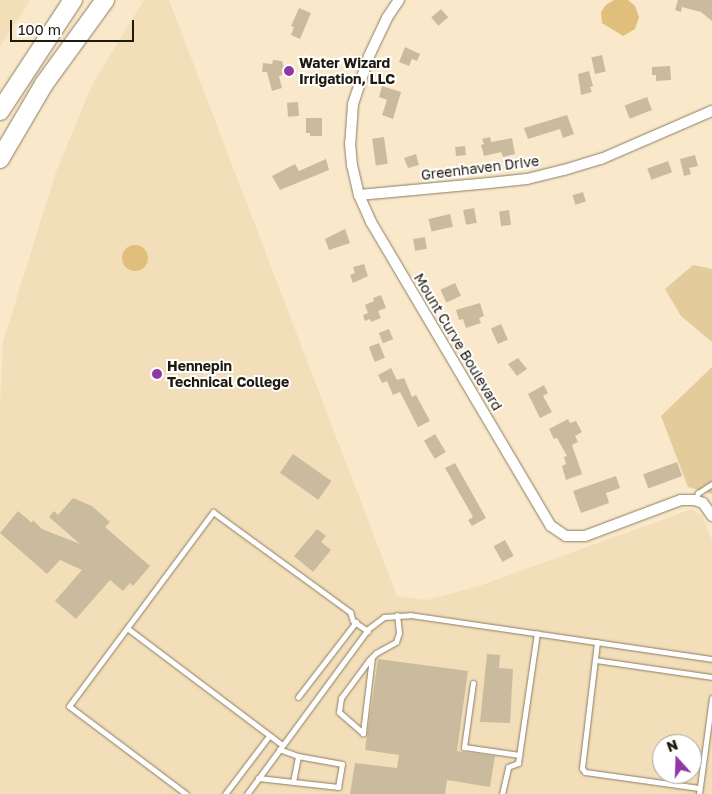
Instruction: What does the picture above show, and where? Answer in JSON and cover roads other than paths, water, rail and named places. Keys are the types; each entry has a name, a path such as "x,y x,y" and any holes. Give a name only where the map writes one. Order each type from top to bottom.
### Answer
{"highway":[{"path":"0,111 73,0"},
{"path":"0,159 44,84 104,0"}],"street":[{"name":"Mount Curve Boulevard","path":"399,0 387,18 372,49 360,78 353,104 350,143 352,165 359,195 371,222 550,526 566,536 586,536 681,500 694,500"},
{"name":"Greenhaven Drive","path":"359,195 489,183 555,172 601,159 712,111"},
{"path":"694,500 703,503 712,516"}],"lane":[{"path":"694,500 698,493 712,484"},
{"path":"186,794 69,706 212,512 350,612 356,622 368,631"},
{"path":"372,657 363,733 339,712 341,698 372,657 396,642 399,633 396,615"},
{"path":"246,794 368,631 378,621 396,615 537,633 712,659"},
{"path":"298,697 356,622"},
{"path":"127,628 269,736 280,747 298,756 342,764 338,787 258,778"},
{"path":"502,794 508,767 518,763 537,633"},
{"path":"597,642 582,768 585,772 699,791 712,698"},
{"path":"594,660 712,677"},
{"path":"473,683 464,747 519,755"},
{"path":"225,794 269,736"},
{"path":"293,782 298,756"}],"place":[{"name":"Water Wizard Irrigation, LLC","path":"289,71"},
{"name":"Hennepin Technical College","path":"157,374"}]}
